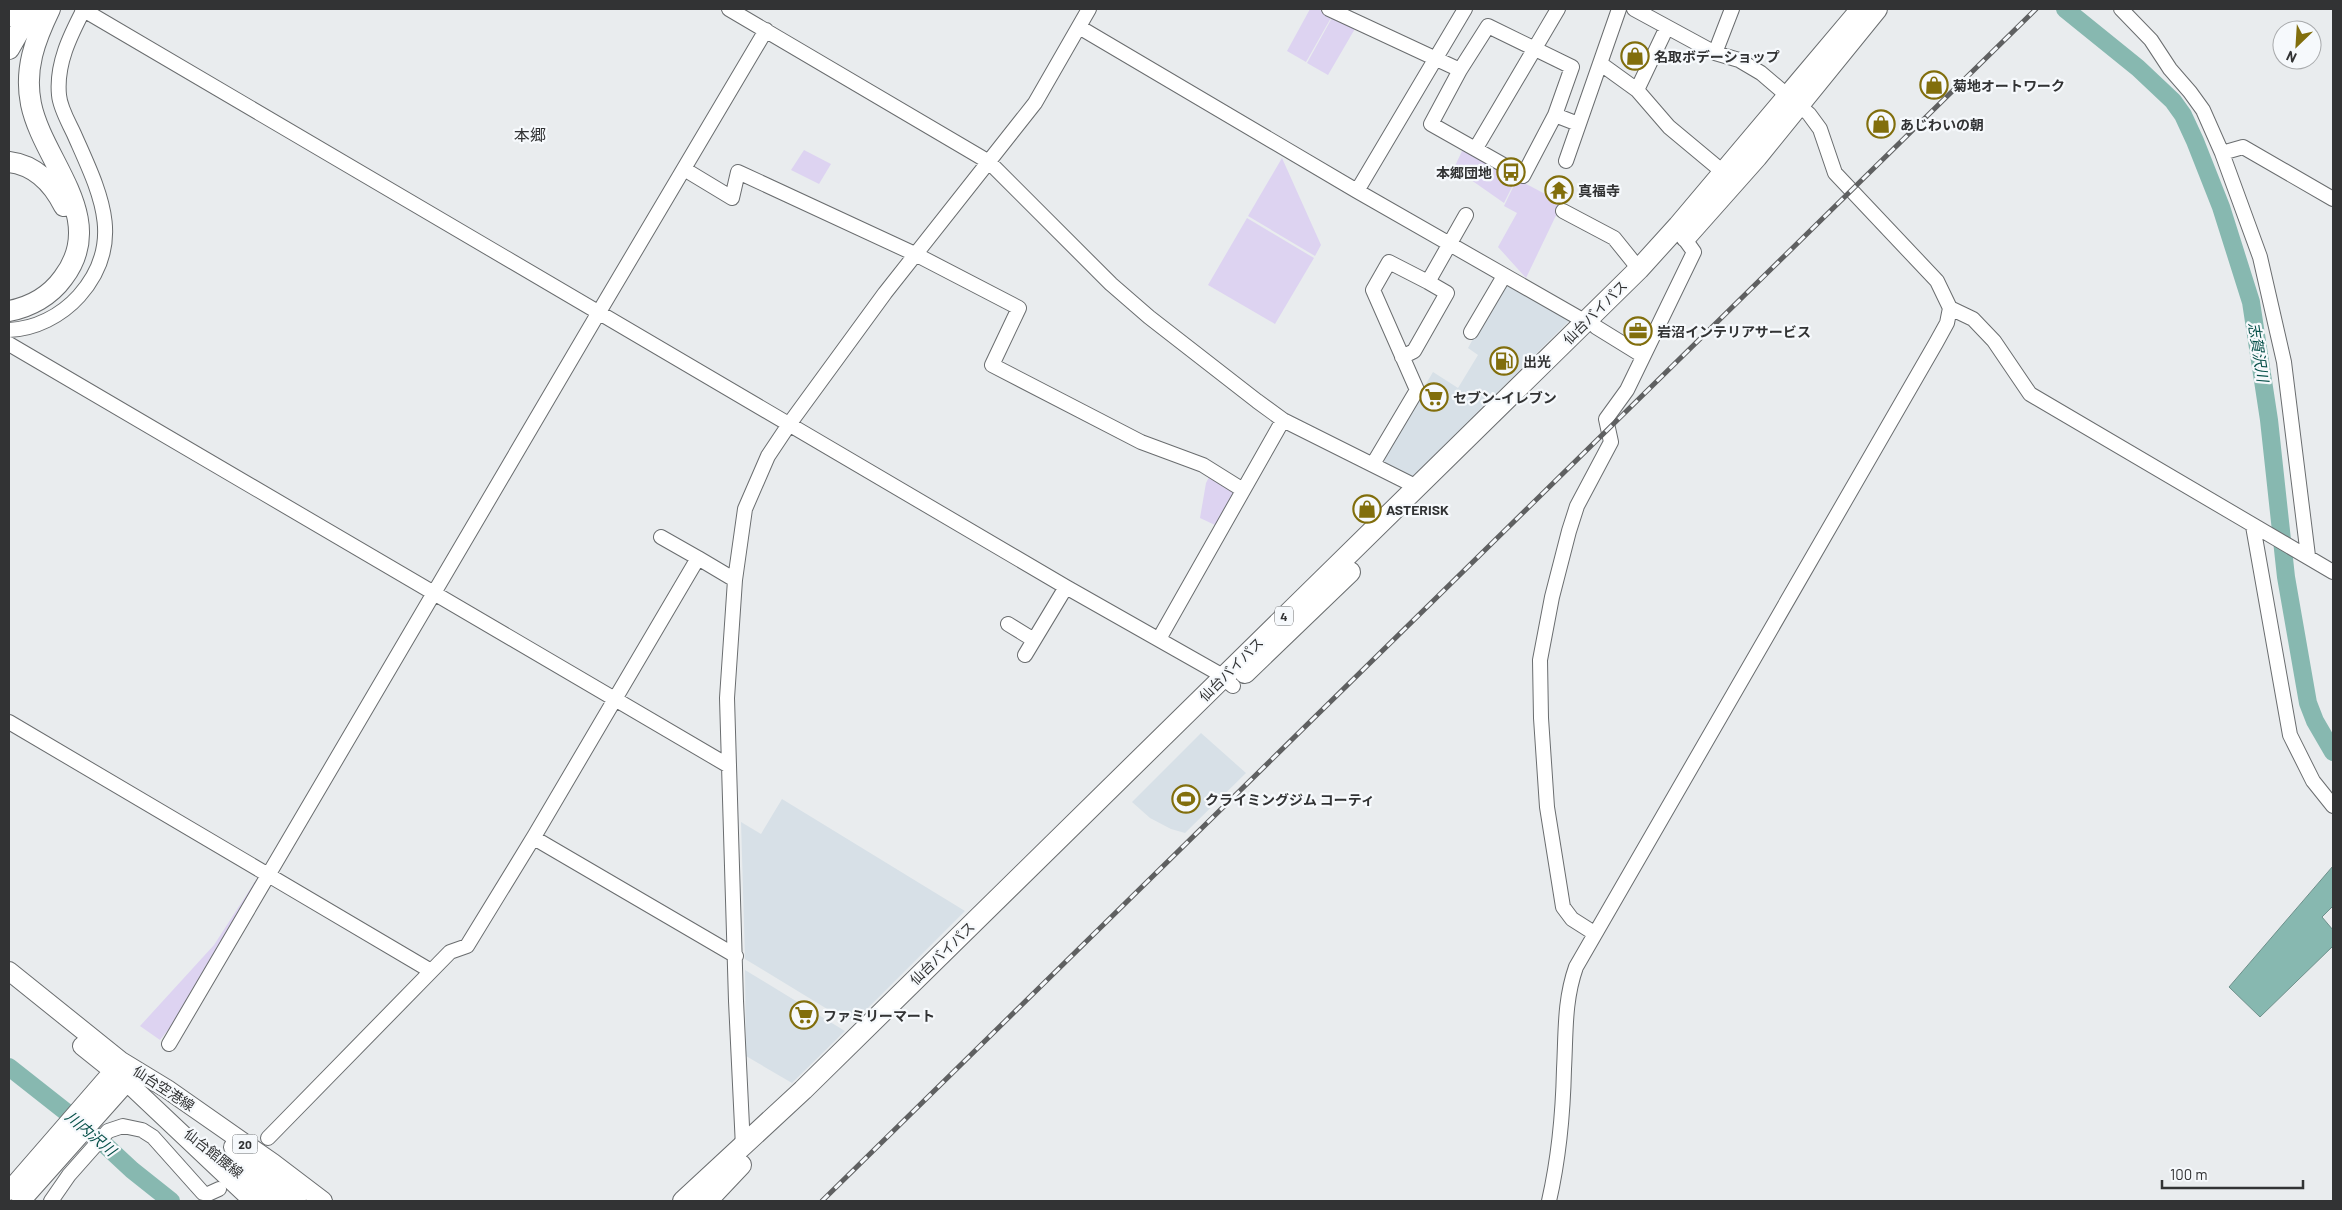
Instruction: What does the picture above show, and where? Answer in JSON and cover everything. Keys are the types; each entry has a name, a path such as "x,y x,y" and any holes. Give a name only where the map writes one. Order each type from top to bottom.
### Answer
{"highway":[{"path":"9,16 13,9"},
{"path":"9,49 32,9"},
{"path":"9,311 32,304 58,285 73,262 79,238 76,208 70,192 40,133 29,88 31,56 35,39 50,9"},
{"name":"仙台バイパス","path":"683,1201 743,1147 1228,681 1417,487 1684,238 1751,164 1793,100 1861,9"},
{"name":"仙台バイパス","path":"707,1201 1228,681 1591,325 1723,172 1877,9"},
{"path":"9,162 27,167 50,184 65,209 68,235 66,247 56,271 38,289 9,300"}],"main road":[{"name":"仙台空港線","path":"9,971 125,1071 153,1105 253,1201"},
{"name":"仙台空港線","path":"9,987 125,1071 167,1089 272,1163 322,1201"},
{"path":"22,1201 51,1156 125,1071"},
{"name":"仙台館腰線","path":"167,1089 297,1201"},
{"name":"仙台館腰線","path":"153,1105 276,1201"},
{"path":"9,1190 51,1156"}],"street":[{"path":"9,330 34,326 64,310 88,286 101,258 106,223 104,206 59,97 60,71 64,52 83,9 1228,681"},
{"path":"729,9 989,162 1124,295 1207,363 1283,420 1417,487"},
{"path":"743,1147 727,698 735,580 745,509 768,456 790,424 915,254 1035,103 1089,9"},
{"path":"1329,9 1460,70"},
{"path":"1357,191 1465,9"},
{"path":"1476,148 1558,9"},
{"path":"1566,161 1619,9"},
{"path":"1549,1201 1562,1125 1565,1016 1569,989 1576,967 1936,343 1947,323 1950,308 1937,281 1835,172 1820,129 1793,100 1761,72 1739,60 1715,53 1634,9"},
{"path":"1715,53 1732,9"},
{"path":"2121,9 2151,40 2170,69 2203,110 2222,153 2260,258 2284,362 2305,555"},
{"path":"1488,26 1534,48 1572,67 1555,115 1523,176 1431,124 1460,70 1488,26"},
{"path":"1079,27 1357,191 1643,356"},
{"path":"1637,90 1667,27"},
{"path":"170,1044 598,312 766,30"},
{"path":"1601,64 1637,90 1669,127 1723,172"},
{"path":"1555,115 1578,124"},
{"path":"2222,153 2243,147 2333,198"},
{"path":"684,169 732,198 738,172 915,254 1019,308 992,365 1141,442 1203,465 1243,490"},
{"path":"1563,211 1614,238 1639,269"},
{"path":"1428,282 1466,215"},
{"path":"1594,933 1572,919 1563,907 1547,807 1541,718 1540,660 1552,597 1577,506 1611,442 1606,419 1627,390 1694,252 1684,238"},
{"path":"1373,464 1416,390 1402,357 1374,290 1389,262 1447,294 1414,351 1402,357"},
{"path":"1471,332 1504,276"},
{"path":"1950,308 1973,319 1989,336 2030,394 2333,572"},
{"path":"9,344 616,698 729,766"},
{"path":"1159,639 1283,420"},
{"path":"2256,528 2290,735 2313,780 2333,806"},
{"path":"661,537 735,580"},
{"path":"268,1138 450,952 466,946 534,838 698,558"},
{"path":"1025,655 1066,587"},
{"path":"1008,624 1034,640"},
{"path":"9,722 431,971"},
{"path":"534,838 736,956"},
{"path":"51,1201 69,1175 108,1131 124,1126 142,1130 153,1137 203,1193 208,1194 219,1189"}],"shaded area":[{"path":"1310,9 1318,9 1332,16 1306,62 1287,51"},
{"path":"1333,16 1356,27 1328,75 1307,63"},
{"path":"1463,149 1516,179 1504,203 1454,168"},
{"path":"804,150 831,164 819,184 791,170"},
{"path":"1282,158 1321,245 1315,256 1248,216"},
{"path":"1517,179 1562,203 1526,278 1498,247 1517,213 1504,206"},
{"path":"1247,218 1314,258 1275,324 1208,285"},
{"path":"1511,282 1572,318 1410,479 1384,465 1383,456 1433,372 1458,388 1478,355 1468,348 1504,284"},
{"path":"1209,477 1232,487 1234,492 1215,525 1200,518 1206,483"},
{"path":"1201,733 1246,773 1185,833 1171,829 1150,818 1132,802"},
{"path":"782,799 965,911 855,1021 837,1015 745,959 741,822 761,834"},
{"path":"2333,866 2333,906 2322,917 2333,930 2333,946 2260,1017 2229,987"},
{"path":"258,877 262,879 189,1004 160,1040 140,1026 214,945"},
{"path":"745,970 845,1031 792,1083 746,1056"}],"waterway":[{"name":"志賀沢川","path":"2065,9 2138,68 2173,101 2183,115 2195,141 2221,207 2251,302 2269,420 2286,577 2308,703 2315,721 2333,752"},
{"name":"川内沢川","path":"9,1067 89,1130 132,1170 171,1201"}],"railway":[{"path":"822,1201 2036,9"}],"place":[{"name":"名取ボデーショップ","path":"1635,56"},
{"name":"菊地オートワーク","path":"1934,85"},
{"name":"あじわいの朝","path":"1881,124"},
{"name":"本郷団地","path":"1511,172"},
{"name":"真福寺","path":"1559,190"},
{"name":"岩沼インテリアサービス","path":"1638,331"},
{"name":"出光","path":"1504,361"},
{"name":"セブン-イレブン","path":"1434,397"},
{"name":"ASTERISK","path":"1367,509"},
{"name":"クライミングジム コーティ","path":"1186,799"},
{"name":"ファミリーマート","path":"804,1015"}],"district":[{"name":"本郷","path":"530,134"}]}
